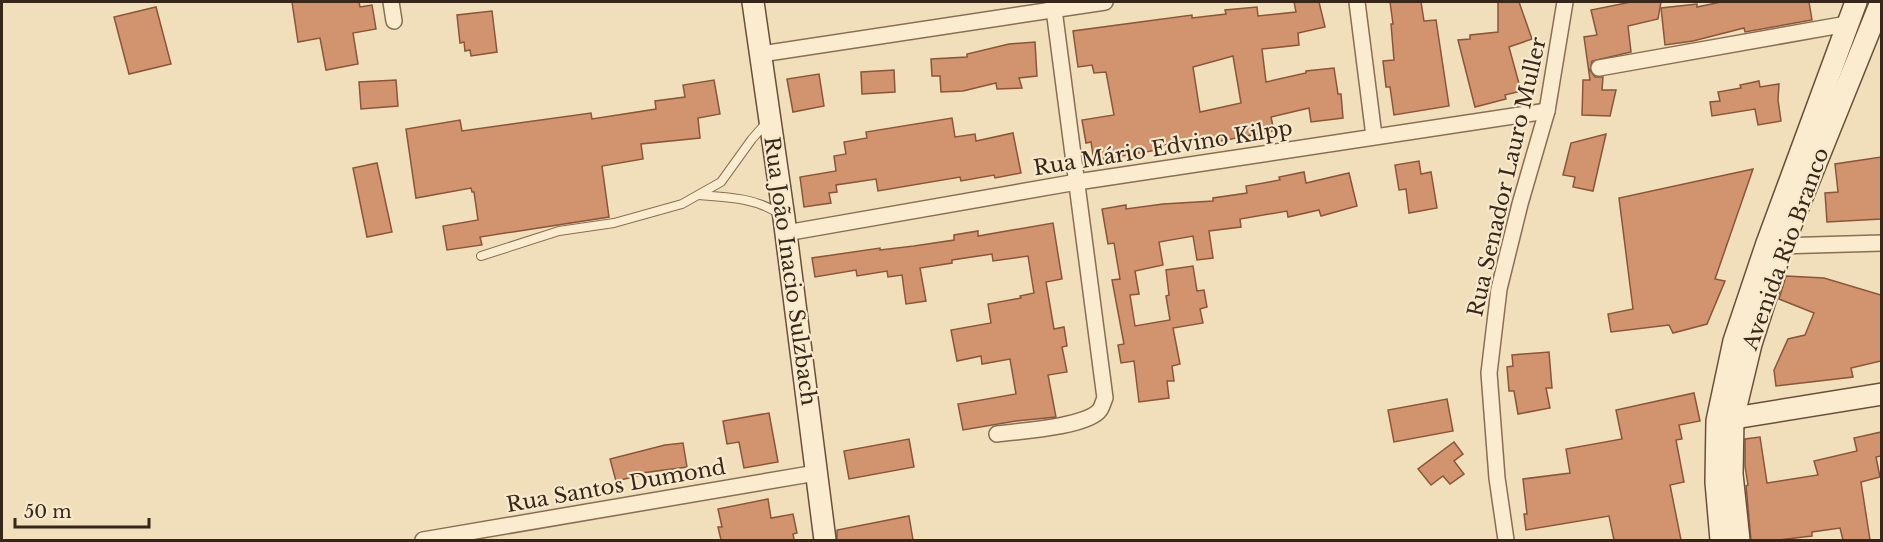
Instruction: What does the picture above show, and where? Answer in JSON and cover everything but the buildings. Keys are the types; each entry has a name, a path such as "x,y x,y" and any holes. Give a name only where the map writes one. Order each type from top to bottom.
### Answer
{"main road":[{"name":"Rua João Inacio Sulzbach","path":"753,2 785,225 825,540"},
{"name":"Avenida Rio Branco","path":"1721,540 1716,482 1725,420 1751,344 1774,246 1856,2"},
{"name":"Avenida Rio Branco","path":"1774,246 1881,2"},
{"path":"1725,420 1881,394"},
{"name":"Avenida Rio Branco","path":"1725,420 1739,540"}],"street":[{"path":"391,2 394,21"},
{"path":"761,54 1054,6 1105,2"},
{"path":"1358,2 1374,136"},
{"name":"Rua Senador Lauro Muller","path":"1506,540 1497,478 1489,373 1499,289 1546,111 1565,2"},
{"path":"997,434 1074,423 1089,418 1101,410 1105,398 1054,6"},
{"path":"1599,68 1847,24"},
{"name":"Rua Mário Edvino Kilpp","path":"785,225 1546,111"},
{"path":"1774,246 1881,243"},
{"name":"Rua Santos Dumond","path":"423,540 816,473"}],"lane":[{"path":"481,256 559,231 614,223 682,204 721,182 770,118"},
{"path":"698,195 728,197 766,205 785,225"}]}
